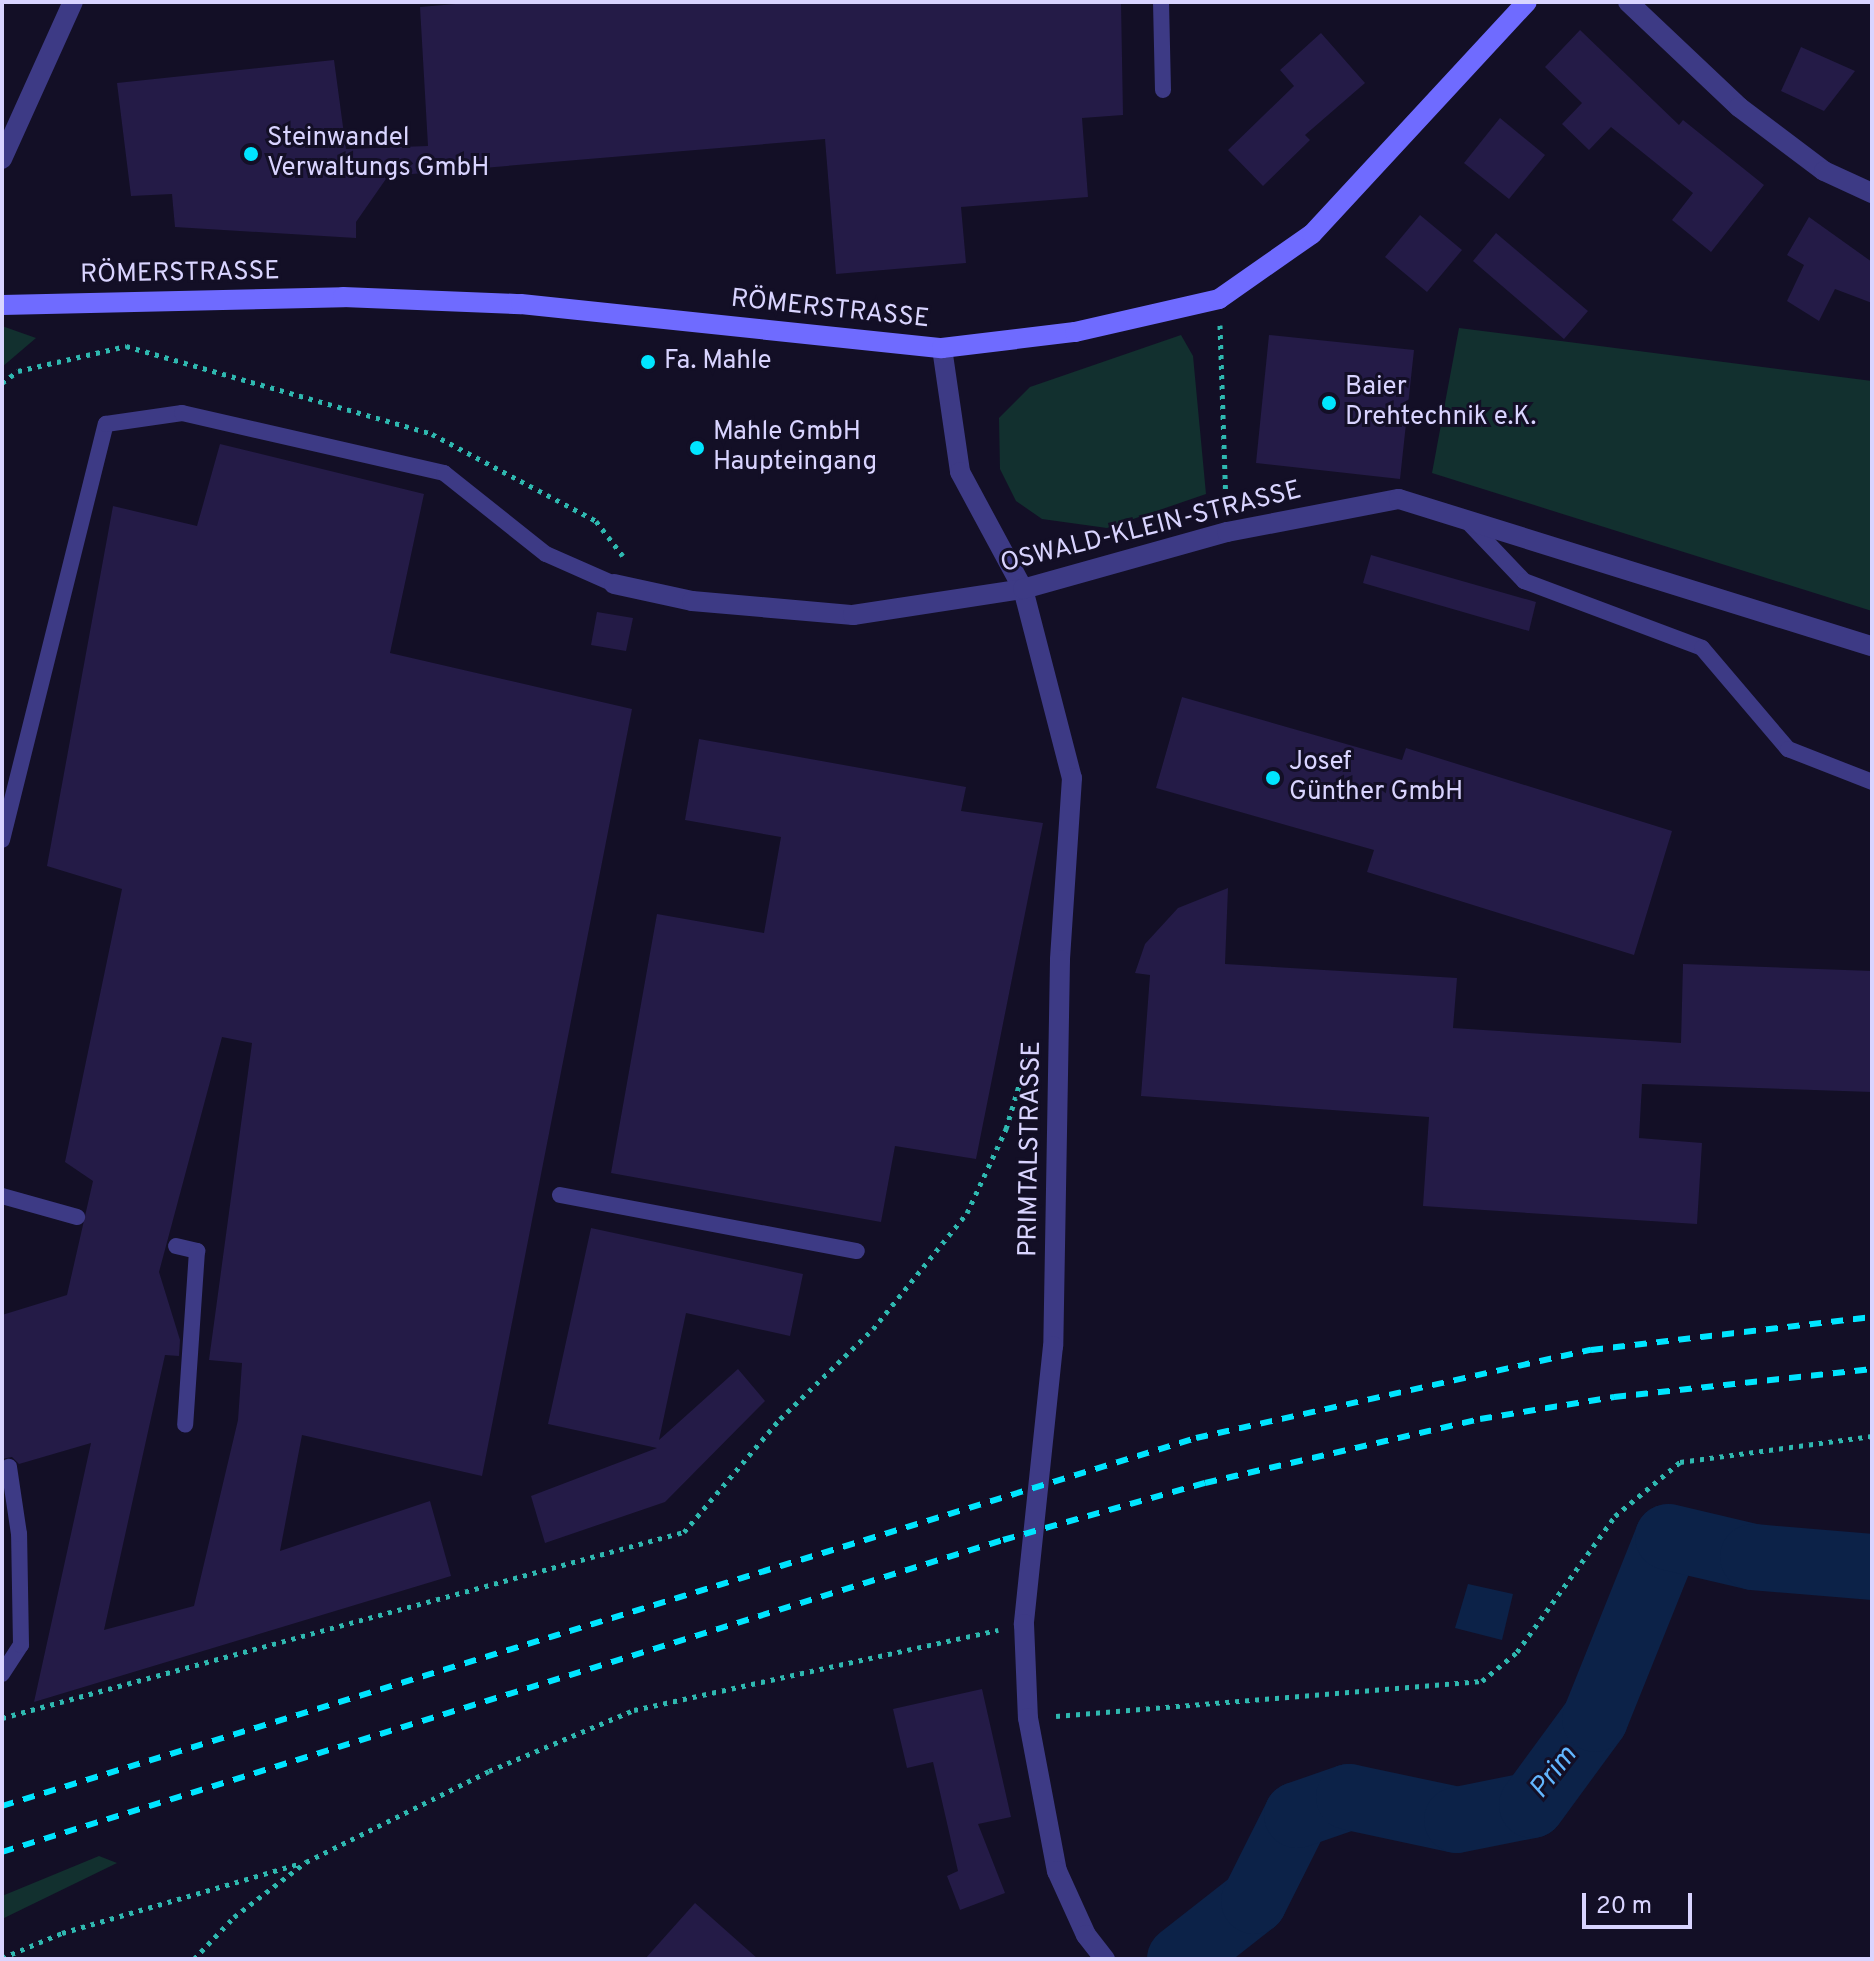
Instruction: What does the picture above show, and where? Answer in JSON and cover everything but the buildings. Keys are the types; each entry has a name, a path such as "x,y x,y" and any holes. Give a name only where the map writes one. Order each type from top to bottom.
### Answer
{"street":[{"path":"2,159 73,2"},
{"name":"RÖMERSTRASSE","path":"2,305 343,297 491,303 942,348 1075,332 1219,299 1312,234 1527,2"},
{"path":"1628,2 1739,107 1824,171 1872,193"},
{"name":"PRIMTALSTRASSE","path":"942,348 960,472 1023,589 1072,778 1060,960 1053,1346 1024,1624 1028,1718 1057,1871 1086,1935 1105,1959"},
{"name":"OSWALD-KLEIN-STRASSE","path":"614,584 692,601 853,615 1023,589 1227,532 1399,499 1872,646"}],"lane":[{"path":"1161,2 1163,90"},
{"path":"2,840 106,424 182,413 444,473 546,554 614,584"},
{"path":"1465,519 1524,581 1702,648 1788,749 1872,782"},
{"path":"560,1195 857,1251"},
{"path":"2,1196 77,1217"},
{"path":"176,1246 197,1251 185,1425"},
{"path":"2,1674 21,1645 19,1534 9,1467"}],"path":[{"path":"1219,299 1227,532"},
{"path":"2,1718 684,1532 780,1419 873,1329 967,1213 1006,1129 1030,1046"},
{"path":"1028,1718 1482,1681 1517,1652 1615,1516 1680,1462 1872,1436"},
{"path":"2,1958 62,1933 306,1862 489,1771 634,1710 1024,1624"},
{"path":"194,1959 234,1917 306,1862"}],"green space":[{"path":"2,326 36,338 2,367"},
{"path":"1459,328 1872,381 1872,611 1432,473"},
{"path":"1181,335 1193,356 1206,494 1107,528 1042,519 1016,501 1000,469 999,418 1030,387"},
{"path":"99,1856 117,1863 2,1919 2,1896"}],"water":[{"path":"1468,1584 1513,1594 1502,1640 1455,1628"}],"waterway":[{"name":"Prim","path":"1180,1959 1254,1901 1297,1815 1349,1797 1457,1820 1532,1805 1595,1719 1668,1537 1753,1557 1872,1567"}],"railway":[{"path":"2,1806 1196,1438 1591,1350 1872,1317"},
{"path":"2,1852 1003,1540 1205,1483 1480,1419 1614,1397 1872,1369"}],"place":[{"name":"Steinwandel Verwaltungs GmbH","path":"251,154"},
{"name":"Fa. Mahle","path":"648,362"},
{"name":"Baier Drehtechnik e.K.","path":"1329,403"},
{"name":"Mahle GmbH Haupteingang","path":"697,448"},
{"name":"Josef Günther GmbH","path":"1273,778"}]}
